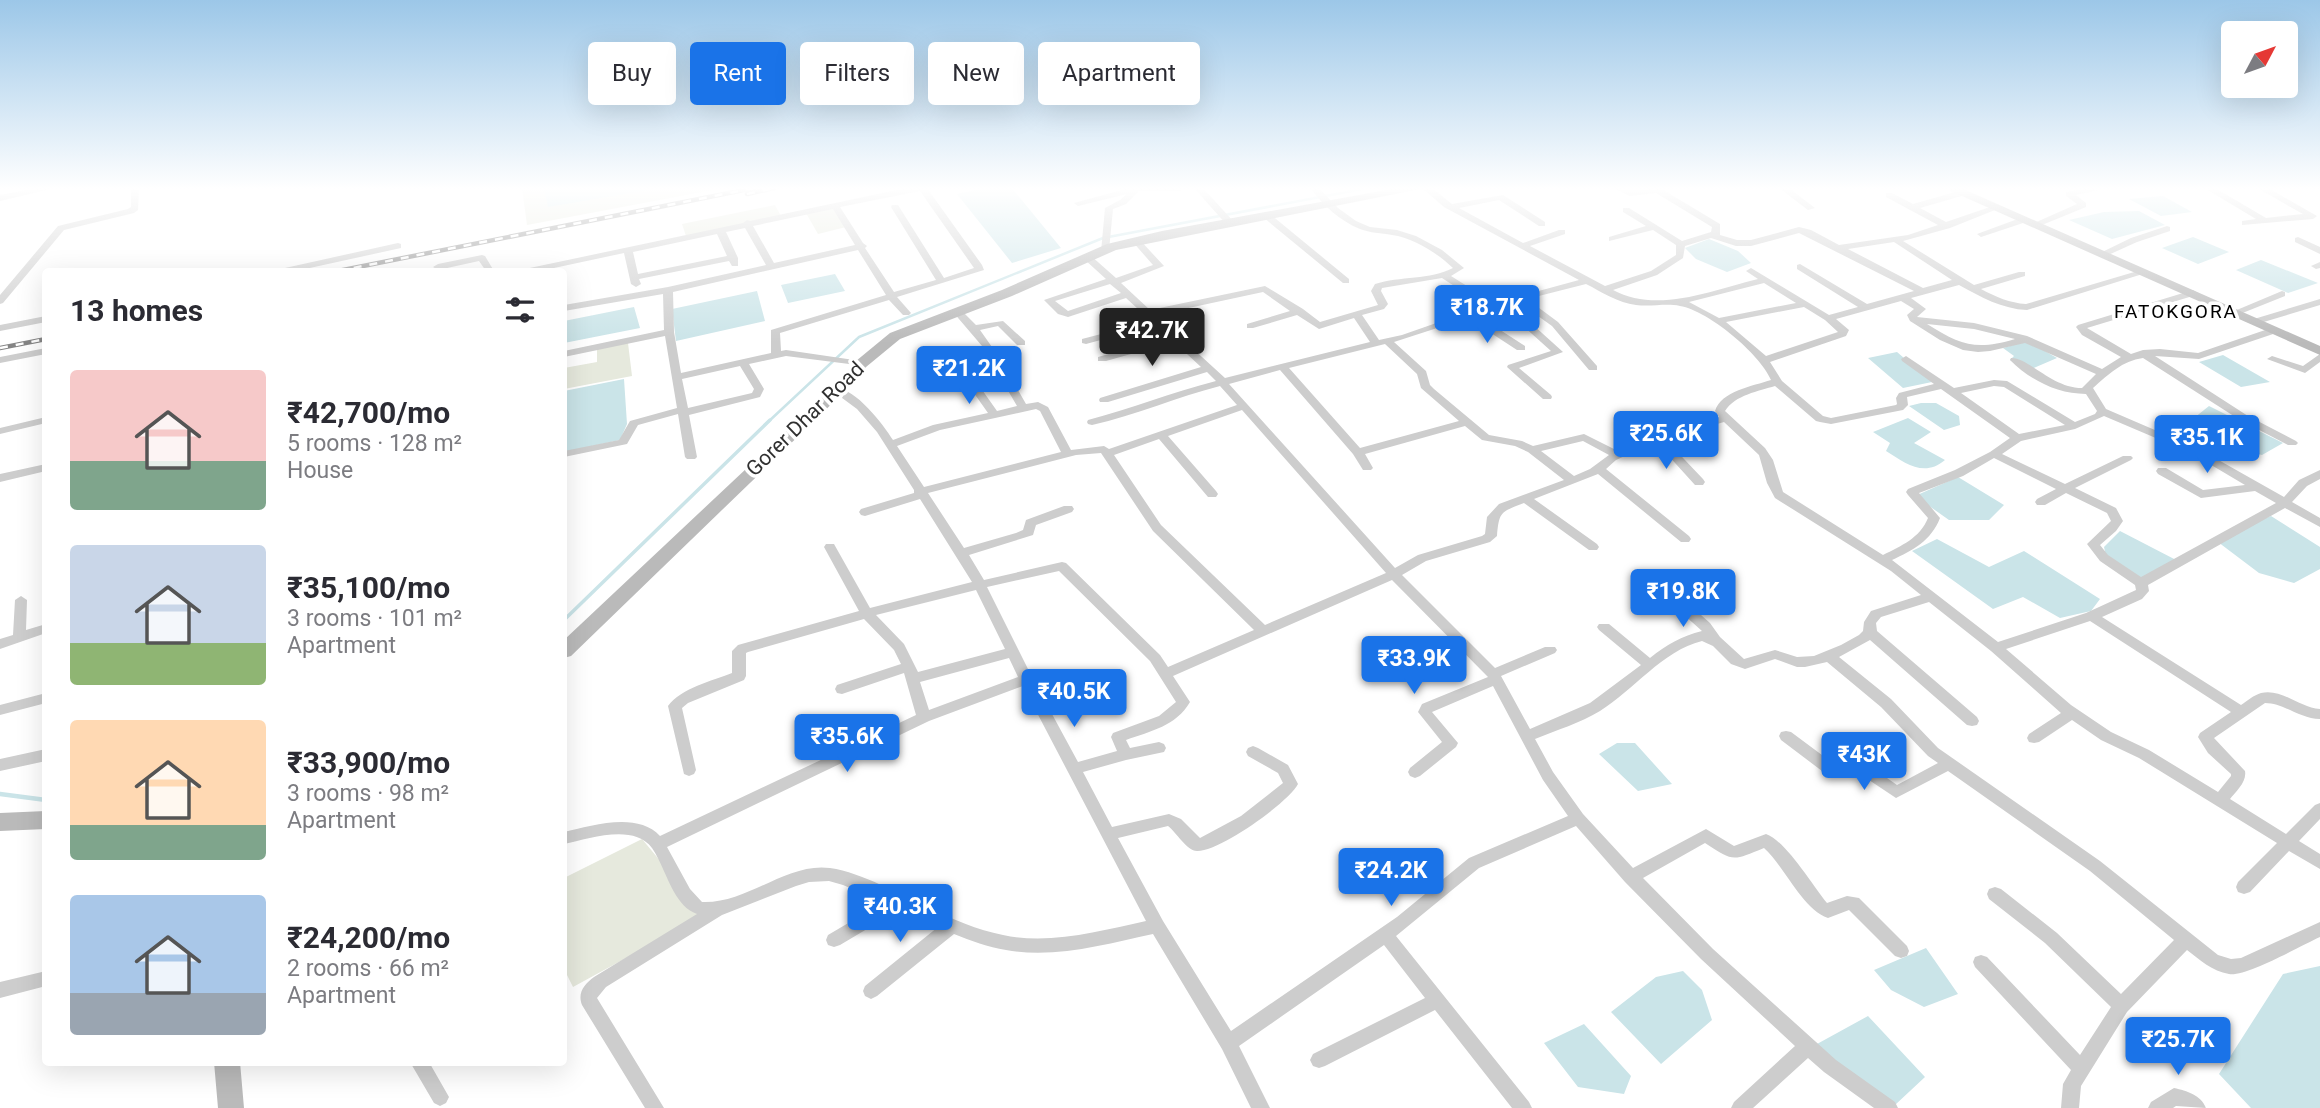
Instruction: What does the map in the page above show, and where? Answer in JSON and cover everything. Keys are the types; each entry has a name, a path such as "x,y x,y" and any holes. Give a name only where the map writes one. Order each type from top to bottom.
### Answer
{"street":[{"path":"1,297 51,240"},
{"path":"542,268 673,240"},
{"path":"725,240 740,274"},
{"path":"756,240 772,267"},
{"path":"858,240 891,296 906,313"},
{"path":"915,240 941,281"},
{"path":"776,355 773,338 775,332 782,329 972,272 979,267 959,240"},
{"path":"1105,247 1106,240"},
{"name":"Gorer Dhar Road","path":"567,648 838,390 861,364 895,336 958,312 1105,247 1145,240"},
{"path":"1296,240 1346,281"},
{"path":"1086,341 1153,318 1260,289 1271,290 1322,326 1381,307 1383,304 1376,291 1383,284 1409,278 1445,276 1459,268 1413,240"},
{"path":"1511,240 1549,258 1604,290 1640,304 1673,303 1766,280"},
{"path":"1522,246 1540,240"},
{"path":"1674,240 1681,244"},
{"path":"1681,244 1693,240"},
{"path":"1730,240 1744,243 1759,240"},
{"path":"1822,240 1923,292"},
{"path":"1838,248 1891,240"},
{"path":"1896,240 1961,281 2006,306 2020,309 2144,272"},
{"path":"2070,240 2320,351"},
{"path":"2103,254 2140,240"},
{"path":"2298,240 2320,251"},
{"path":"1128,294 1068,314 1061,312 1049,300 1159,266 1136,242"},
{"path":"1604,290 1654,273 1671,264 1680,256 1681,244"},
{"path":"299,268 398,246"},
{"path":"567,307 668,290 862,246"},
{"path":"628,250 639,295"},
{"path":"1087,257 1223,382 1395,574 1494,677 1548,776 1578,818 1631,877 1707,954 1830,1066 1889,1108"},
{"path":"438,267 482,258 488,268"},
{"path":"635,277 733,258"},
{"path":"1800,267 1867,308"},
{"path":"1751,271 1843,330 1842,334 1765,360"},
{"path":"1974,288 2022,274"},
{"path":"1445,276 1498,305 1558,352 1554,356 1512,367 1547,397"},
{"path":"1093,422 1223,382 1422,332 1520,298 1586,281"},
{"path":"1828,318 1961,281"},
{"path":"668,290 669,332 691,457"},
{"path":"2130,357 2086,333 2081,327 2193,293"},
{"path":"2237,312 2282,294"},
{"path":"1520,298 1563,332 1594,368"},
{"path":"1904,298 1921,309 1912,315 1913,319"},
{"path":"2257,321 2320,302"},
{"path":"1673,303 1700,309 1717,321 1765,360 1776,374 1777,382 1820,419 1831,421 1899,408 1903,405 1900,398 1902,395 1942,384"},
{"path":"1717,321 1805,304"},
{"path":"958,312 976,328 1023,408"},
{"path":"1250,326 1300,312"},
{"path":"1356,314 1382,342 1422,373 1425,386 1467,422 1492,440 1510,441 1532,450 1573,481"},
{"path":"1469,315 1521,348"},
{"path":"1913,319 1974,326 2026,339 2102,373"},
{"path":"1913,319 1961,349 1989,350 2026,339"},
{"path":"0,328 42,320"},
{"path":"976,328 1000,323 1021,343"},
{"path":"2087,391 2089,383 2130,357 2161,352 2199,356 2275,330"},
{"path":"567,353 669,332"},
{"path":"1102,359 1176,338"},
{"path":"0,360 42,352"},
{"path":"677,377 794,353 861,364"},
{"path":"2143,354 2244,418 2292,443"},
{"path":"2272,359 2305,370 2320,357"},
{"path":"1906,359 2017,438"},
{"path":"2015,360 2058,388 2069,392 2087,391"},
{"path":"567,453 617,444 625,439 634,422 756,395 759,389 743,363"},
{"path":"1282,367 1358,452 1367,468"},
{"path":"1104,400 1209,368"},
{"path":"970,379 994,414"},
{"path":"1777,382 1739,394 1722,404 1720,411 1762,450 1769,466 1771,484 1779,495 1882,560 1996,648 2072,713 2106,736 2144,754 2320,862"},
{"path":"1952,392 1994,383 2007,384 2074,426"},
{"path":"838,390 861,407 891,444 920,493 981,584 1012,652 1157,926 1228,1043 1261,1108"},
{"path":"2087,391 2102,411 2187,446 2320,523"},
{"path":"891,444 937,428 1041,406 1068,454"},
{"path":"1108,453 1244,406"},
{"path":"1882,560 1924,538 1934,522 1934,518 1912,492 1958,473 2017,438 2074,426 2099,416 2102,411"},
{"path":"1167,673 1395,574 1422,558 1486,539 1491,536 1496,512 1599,469 1618,455 1658,438 1726,418"},
{"path":"0,431 42,421"},
{"path":"1358,452 1467,422"},
{"path":"1161,435 1212,494"},
{"path":"1532,450 1584,437 1618,455"},
{"path":"1658,438 1699,481"},
{"path":"865,512 920,493 1100,447 1108,453 1157,528 1263,631"},
{"path":"1994,454 2112,510 2117,521 2093,544 2104,558 2141,583 2143,591 2091,616 1996,648"},
{"path":"2041,502 2127,458"},
{"path":"0,478 42,468"},
{"path":"1599,469 1685,539"},
{"path":"2162,471 2201,494 2256,487"},
{"path":"2141,583 2286,503 2303,483 2320,474"},
{"path":"1526,499 1593,547"},
{"path":"961,553 1020,537 1029,532 1027,524 1068,509"},
{"path":"830,547 868,615 899,647 911,672 924,717"},
{"path":"689,770 675,706 678,702 739,676 739,651 743,648 922,598 1062,566 1156,658 1183,702 1170,716 1118,737 1126,754"},
{"path":"1931,597 1876,614 1870,622 1870,633 1972,720"},
{"path":"19,637 21,600"},
{"path":"1678,602 1705,626 1733,658 1746,664 1779,654 1805,663 1829,656 1870,633"},
{"path":"2091,616 2240,711"},
{"path":"1604,627 1650,665"},
{"path":"0,644 42,629"},
{"path":"1527,737 1594,708 1664,654 1696,637 1707,636 1715,640"},
{"path":"1415,772 1451,743 1427,715 1427,708 1550,650"},
{"path":"842,690 911,672 1012,652"},
{"path":"1829,656 1886,703 1948,764 2095,866 2213,961 2231,967 2243,965 2320,929"},
{"path":"658,844 924,717 1026,679"},
{"path":"2220,800 2239,777 2238,771 2205,737 2262,698 2273,697 2312,715 2320,714"},
{"path":"0,710 42,699"},
{"path":"2034,738 2072,713"},
{"path":"1786,736 1827,767 1837,767 1852,761 1896,792 1948,764"},
{"path":"1075,769 1126,754 1159,748"},
{"path":"1110,834 1164,820 1176,824 1197,845 1216,839 1291,784 1283,769 1253,752"},
{"path":"0,765 42,756"},
{"path":"2244,887 2320,809"},
{"path":"1228,1043 1385,934 1475,863 1578,818"},
{"path":"0,822 42,820"},
{"path":"567,837 616,828 648,835 658,844 662,858 689,901 706,910 722,907 802,877 823,874 859,884 987,939 1032,946 1157,926"},
{"path":"1631,877 1706,835 1731,852 1766,840 1779,852 1821,908 1828,911 1853,903 1901,951"},
{"path":"1995,894 2051,939 2122,1006"},
{"path":"834,940 900,901"},
{"path":"655,1108 587,999 590,991 600,982 722,907"},
{"path":"871,991 952,926"},
{"path":"1385,934 1523,1108"},
{"path":"2070,1108 2071,1084 2080,1067 2122,1006 2185,940"},
{"path":"1981,962 2080,1067"},
{"path":"0,990 42,979"},
{"path":"1319,1060 1438,1000"},
{"path":"1740,1108 1808,1046"},
{"path":"227,1066 231,1108"},
{"path":"421,1066 440,1097"},
{"path":"2157,1108 2174,1097 2184,1099 2197,1108"}],"shaded area":[{"path":"628,343 632,376 567,388 567,367 597,362 597,349"},
{"path":"642,839 701,910 692,922 573,987 567,975 567,876"}],"water":[{"path":"993,240 1054,240 1061,248 1012,263"},
{"path":"1711,240 1738,251 1751,263 1727,272 1696,259 1685,248"},
{"path":"2185,240 2199,240 2229,252 2198,264 2162,248"},
{"path":"2261,260 2318,283 2288,293 2236,270"},
{"path":"835,274 845,291 788,303 781,285"},
{"path":"757,291 765,321 676,341 672,309"},
{"path":"634,307 640,328 567,342 567,320"},
{"path":"2027,341 2057,358 2029,370 2010,360 2014,356 2003,348"},
{"path":"1897,352 1932,382 1903,388 1868,358"},
{"path":"2223,355 2270,382 2241,387 2199,362"},
{"path":"624,379 627,424 620,440 567,451 567,390"},
{"path":"1936,403 1959,416 1960,425 1944,430 1909,406"},
{"path":"2209,406 2283,443 2262,455 2229,446 2184,426"},
{"path":"1908,418 1931,432 1914,443 1945,460 1930,468 1915,467 1886,451 1890,443 1873,432"},
{"path":"1958,477 2004,505 1989,520 1949,520 1915,496"},
{"path":"2271,516 2320,547 2320,569 2294,583 2259,573 2214,539"},
{"path":"2120,531 2178,561 2144,580 2106,556 2104,547"},
{"path":"1937,539 1989,567 2024,551 2100,599 2091,611 2060,618 2023,597 1993,609 1912,551"},
{"path":"1617,743 1635,743 1672,784 1638,791 1599,754"},
{"path":"1926,948 1958,994 1924,1007 1891,990 1874,970"},
{"path":"2320,966 2320,1108 2251,1108 2219,1074 2283,974"},
{"path":"1683,971 1702,990 1712,1020 1661,1064 1611,1012 1656,977"},
{"path":"1868,1016 1925,1077 1895,1105 1830,1060 1817,1044"},
{"path":"1584,1024 1631,1076 1624,1094 1578,1087 1544,1043"}],"waterway":[{"path":"768,422 859,337 1099,240"},
{"path":"567,617 770,420"},
{"path":"0,794 42,799"}],"railway":[{"path":"353,268 495,240"},
{"path":"0,348 42,340"}],"district":[{"name":"FATOKGORA","path":"2176,311"}]}
